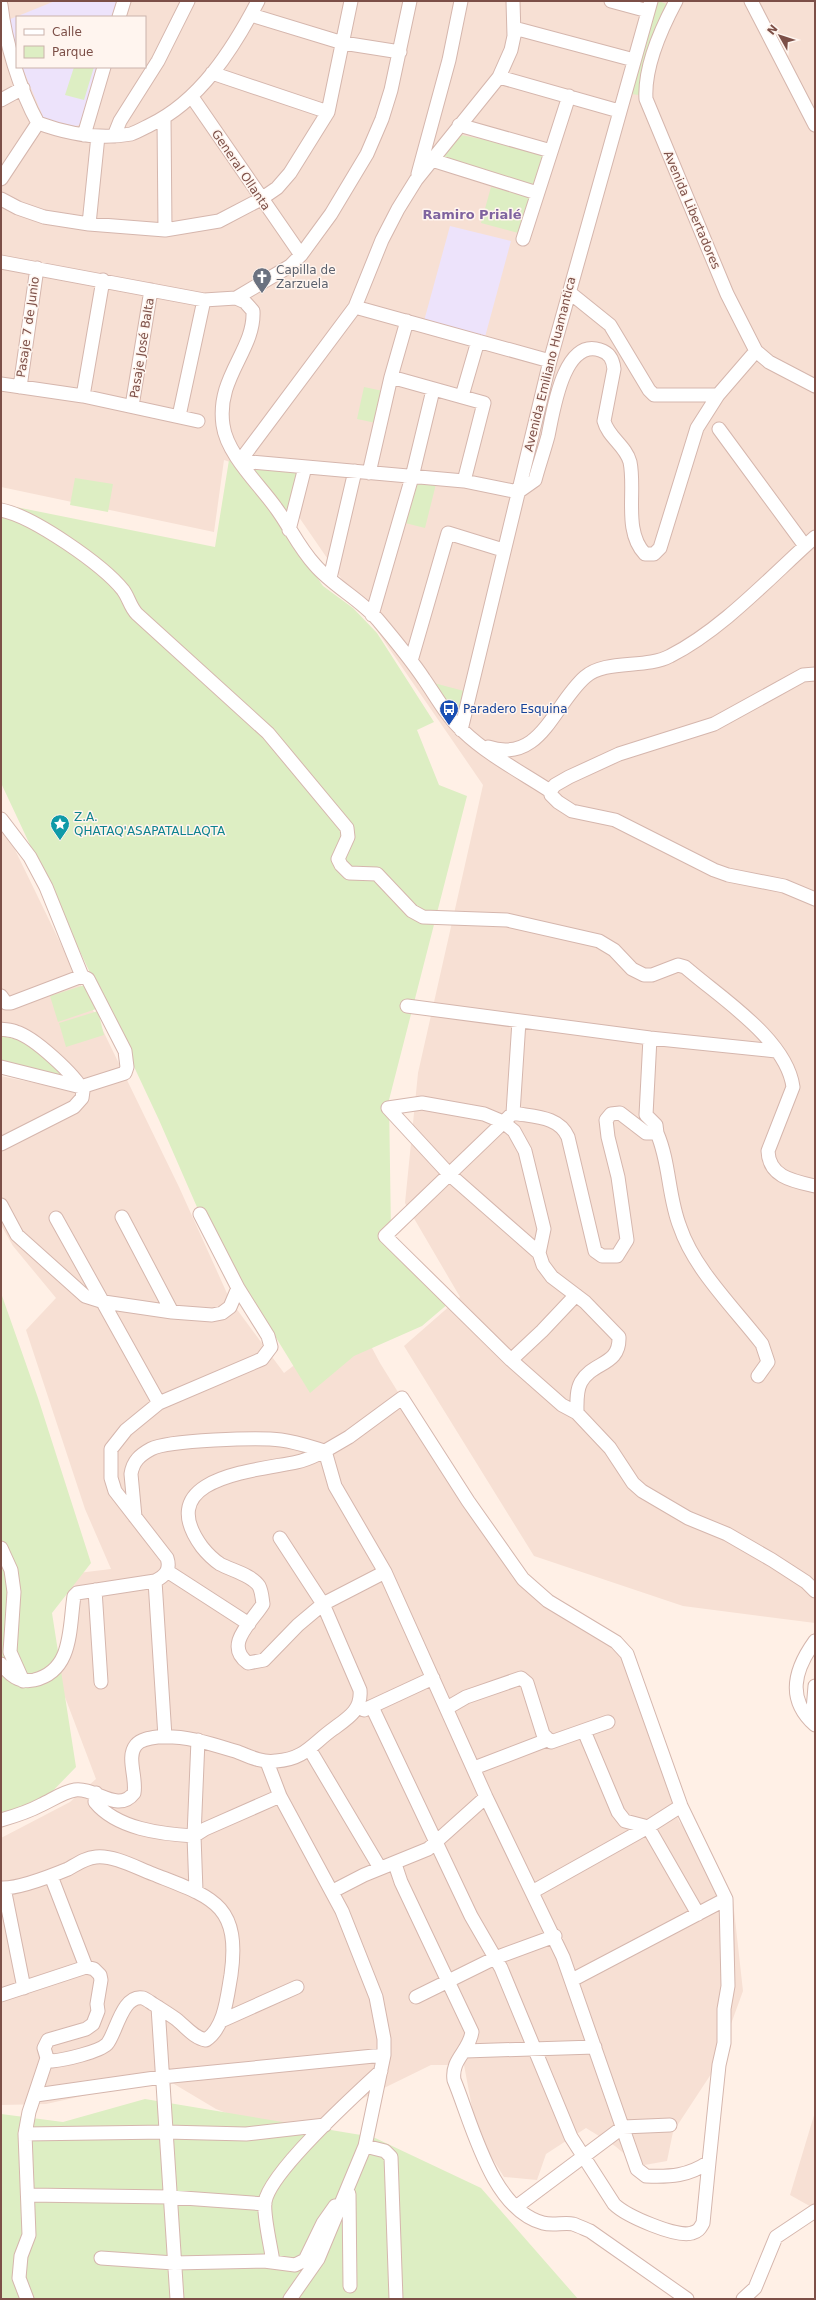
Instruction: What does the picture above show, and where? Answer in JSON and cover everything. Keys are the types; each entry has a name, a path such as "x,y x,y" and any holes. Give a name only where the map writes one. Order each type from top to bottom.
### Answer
{"street":[{"path":"119,16 124,1"},
{"path":"114,136 120,121 158,61 188,1"},
{"path":"17,68 23,88 38,123 60,131 84,135 114,136 132,133 164,118 192,97 212,73 251,15 258,1"},
{"path":"1,199 18,208 44,217 89,224 165,230 219,221 261,199 276,188 290,173 328,112 351,1"},
{"path":"1,262 204,300 236,298 286,268 301,255 332,214 367,154 382,120 400,52 410,1"},
{"path":"416,180 449,60 461,1"},
{"path":"240,461 355,307 382,240 398,208 416,180 499,77 511,50 514,28 514,1"},
{"path":"611,1 649,6"},
{"name":"Avenida Libertadores","path":"676,1 657,43 647,78 646,99 727,294 756,351 769,362 815,386"},
{"path":"751,1 815,125"},
{"path":"1,4 2,20 16,65"},
{"name":"Avenida Emiliano Huamantica","path":"461,730 503,550 550,361 649,6"},
{"path":"251,15 343,43 400,52"},
{"path":"514,28 634,60"},
{"path":"84,135 104,68"},
{"path":"212,73 328,112"},
{"path":"499,77 619,111"},
{"path":"1,100 23,88"},
{"path":"523,239 569,96"},
{"name":"General Ollanta","path":"192,97 301,255"},
{"path":"164,118 165,230"},
{"path":"1,179 38,123"},
{"path":"459,125 551,151"},
{"path":"89,224 98,136"},
{"path":"432,160 537,193"},
{"name":"Pasaje 7 de Junio","path":"20,387 37,268"},
{"path":"83,396 103,280"},
{"name":"Pasaje José Balta","path":"132,406 151,290"},
{"path":"569,292 610,325 650,390 654,394 718,395"},
{"path":"236,298 245,302 253,311 254,324 251,334 231,371 223,404 223,425 225,434 240,461 278,510 289,530 315,565 372,615 411,661 461,730 475,742 550,791 551,795 558,802 572,811 615,820 714,870 728,875 784,886 815,899"},
{"path":"179,416 204,300"},
{"path":"355,307 550,361"},
{"path":"369,473 391,377 407,321"},
{"path":"462,396 478,341"},
{"path":"240,461 464,481 518,492 535,480 560,384 567,368 580,354 588,350 603,351 613,360 614,369 604,412 606,429 629,460 632,477 634,535 639,548 645,554 654,554 660,548 697,428 718,395 756,351"},
{"path":"391,377 433,390 462,396 484,403 464,481"},
{"path":"1,384 83,396 198,421"},
{"path":"372,615 412,477 433,390"},
{"path":"475,742 502,751 523,748 538,737 559,707 585,676 602,669 668,658 688,646 740,605 810,542 719,429"},
{"path":"289,530 305,467"},
{"path":"330,578 355,471"},
{"path":"1,510 38,524 104,571 122,590 136,614 268,732 347,828 348,837 338,859 341,866 349,873 377,874 412,911 423,917 507,920 599,941 614,950 632,969 644,976 652,976 672,967 684,967 740,1013 764,1035 792,1076 793,1087 768,1151 772,1168 783,1177 815,1186"},
{"path":"411,661 448,533 503,550"},
{"path":"550,791 555,785 618,754 714,724 803,675 815,674"},
{"path":"1,819 30,857 46,887 82,976 88,979 125,1051 127,1066 125,1074 81,1087 1,1067"},
{"path":"1,996 6,1003 11,1003 82,976"},
{"path":"407,1006 650,1038 776,1051"},
{"path":"519,1020 508,1118 525,1151 544,1229 539,1253 543,1265 552,1277 576,1295 602,1318 619,1337 617,1354 588,1374 581,1382 577,1393 577,1413"},
{"path":"1,1029 16,1031 26,1036 52,1056 83,1091 82,1098 74,1107 1,1144"},
{"path":"650,1038 646,1115 656,1125 657,1133 664,1149 673,1207 680,1229 691,1250 710,1278 762,1344 768,1362 758,1376"},
{"path":"539,1253 449,1174 388,1108 422,1103 508,1118 553,1121 562,1126 568,1138 595,1251 602,1256 611,1258 621,1252 627,1240 618,1177 608,1137 606,1120 610,1114 620,1113 646,1133 657,1133"},
{"path":"508,1118 385,1236 511,1360 562,1405 577,1413 610,1448 633,1483 642,1491 688,1518 734,1538 806,1582 815,1591"},
{"path":"1,1205 17,1235 85,1296 104,1302 172,1312 212,1315 222,1313 230,1307 238,1288"},
{"path":"1,1664 9,1674 23,1681 42,1678 53,1673 60,1665 65,1654 74,1596 80,1592 155,1581 163,1577 169,1564 167,1558 115,1491 111,1478 111,1449 126,1430 159,1403 262,1359 271,1347 268,1336 238,1288 200,1214"},
{"path":"122,1217 172,1312"},
{"path":"56,1218 159,1403"},
{"path":"511,1360 542,1331 576,1295"},
{"path":"372,1707 438,1842 471,1916 495,1958 523,2019 571,2137 583,2157 614,2204 622,2212 646,2223 676,2232 691,2234 698,2231 703,2223 719,2065 724,2043 724,2009 728,1986 726,1899 681,1806 627,1654 616,1642 548,1600 523,1580 473,1508 402,1398 349,1437 325,1451 297,1462 274,1465 223,1478 204,1485 194,1495 190,1506 190,1520 195,1536 203,1548 218,1563 258,1585 263,1604 239,1637 238,1651 241,1658 248,1663 257,1663 264,1660 298,1625 322,1604 385,1572"},
{"path":"135,1517 132,1467 135,1460 152,1449 187,1442 280,1440 325,1451"},
{"path":"325,1451 335,1486 385,1572 486,1797 555,1936 572,1980 637,2169 646,2176 681,2175 695,2171 709,2162"},
{"path":"280,1538 322,1604 360,1690 360,1701 354,1714"},
{"path":"1,1548 11,1570 14,1592 10,1652 23,1681"},
{"path":"167,1571 249,1624"},
{"path":"155,1581 165,1736"},
{"path":"95,1590 101,1682"},
{"path":"813,1724 801,1711 795,1696 796,1680 806,1654 815,1641"},
{"path":"1,1820 27,1811 75,1790 96,1793 108,1800 116,1801 124,1800 131,1796 136,1780 132,1761 133,1749 141,1740 165,1736 198,1740 267,1762 278,1761 310,1750 330,1732 354,1714 433,1678"},
{"path":"447,1708 466,1697 521,1678 527,1683 543,1734 547,1740"},
{"path":"813,1724 815,1686"},
{"path":"474,1768 547,1740 551,1742 608,1722"},
{"path":"584,1731 618,1812 625,1820 648,1827 698,1914"},
{"path":"196,1891 194,1836 198,1740"},
{"path":"310,1750 380,1868"},
{"path":"267,1762 280,1796 333,1891 376,1997 384,2039 384,2055 365,2146 349,2188 318,2259 290,2299"},
{"path":"96,1793 95,1802 100,1809 122,1821 140,1828 194,1836 205,1829 280,1796"},
{"path":"333,1891 380,1868 395,1864 428,1849 438,1842 472,1808 486,1797"},
{"path":"532,1892 648,1827 681,1806"},
{"path":"24,1988 3,1888 51,1876 82,1861 96,1857 131,1865 181,1883 220,1906 229,1921 233,1942 232,1968 221,2021 214,2035 206,2040 198,2039 177,2020 143,1998 136,1999 119,2016 111,2038 106,2045 99,2049 59,2060 47,2058"},
{"path":"395,1864 401,1882 472,2032 471,2040 452,2070 454,2080 487,2168 516,2207 543,2223 574,2224 590,2231 688,2299"},
{"path":"51,1876 86,1967"},
{"path":"572,1980 726,1899"},
{"path":"416,1997 495,1958 555,1936"},
{"path":"1,1995 86,1967 94,1969 100,1975 97,2017 86,2029 48,2040 44,2048 47,2058 36,2095 29,2112 25,2134 29,2235 21,2256 19,2278 27,2299"},
{"path":"221,2021 298,1987"},
{"path":"158,2007 177,2299"},
{"path":"465,2051 595,2047"},
{"path":"36,2095 162,2077 384,2055"},
{"path":"273,2262 265,2204 267,2194 276,2180 325,2125 381,2071"},
{"path":"25,2134 166,2132 246,2134 325,2125"},
{"path":"516,2207 623,2127 670,2125"},
{"path":"365,2146 385,2151 391,2157 396,2299"},
{"path":"101,2258 174,2263 273,2262 295,2265 305,2260 323,2223 349,2188"},
{"path":"349,2188 350,2286"},
{"path":"28,2195 170,2197 265,2204"},
{"path":"743,2299 755,2288 776,2237 815,2211"}],"shaded area":[{"path":"1,1 815,1 815,1623 683,1606 534,1556 404,1346 460,1297 405,1203 418,1073 483,785 270,475 224,460 214,532 1,487"},
{"path":"55,1 119,1 114,16 18,16"},
{"path":"16,17 16,48 8,20"},
{"path":"22,68 99,68 81,125 74,126 44,119"},
{"path":"450,226 511,241 485,337 424,321"},
{"path":"1,821 179,1187 230,1300 284,1373 356,1318 380,1363 513,1578 621,1647 643,1711 649,1737 679,1821 733,1901 743,1991 715,2068 673,2132 667,2161 639,2166 615,2146 586,2128 546,2154 537,2180 504,2177 477,2134 464,2065 431,2065 286,2136 216,2109 164,2078 46,2104 1,2105 1,1838 70,1802 96,1779 57,1676 70,1574 111,1569 85,1509 26,1330 56,1298 13,1246 1,1225 1,1076 73,1091 81,1081 1,1025"},
{"path":"815,2112 815,2209 790,2195"}],"green space":[{"path":"658,1 667,4 643,67 639,95 631,94"},
{"path":"74,68 94,68 84,100 65,95"},
{"path":"461,135 506,144 545,156 536,185 531,186 440,160"},
{"path":"491,187 532,198 522,234 481,223"},
{"path":"364,387 383,391 376,423 357,419"},
{"path":"229,460 271,511 323,586 353,608 377,633 434,722 417,730 439,785 467,796 389,1100 391,1233 449,1303 422,1326 354,1356 310,1393 200,1214 159,1120 1,783 1,504 215,547"},
{"path":"240,461 305,467 289,530"},
{"path":"412,477 436,484 425,528 401,522"},
{"path":"75,478 113,484 108,512 70,505"},
{"path":"430,682 464,691 459,721"},
{"path":"88,984 96,1009 58,1022 50,996"},
{"path":"98,1011 104,1035 66,1047 59,1023"},
{"path":"1,1034 19,1040 35,1050 63,1075 1,1065"},
{"path":"1,1293 38,1398 91,1563 52,1613 76,1767 45,1799 1,1819"},
{"path":"145,2099 373,2137 481,2188 578,2299 1,2299 1,2114 63,2122"}],"place":[{"name":"Capilla de Zarzuela","path":"262,294"},
{"name":"Paradero Esquina","path":"449,726"},
{"name":"Z.A. QHATAQ'ASAPATALLAQTA","path":"60,841"}],"district":[{"name":"Ramiro Prialé","path":"472,214"}]}
